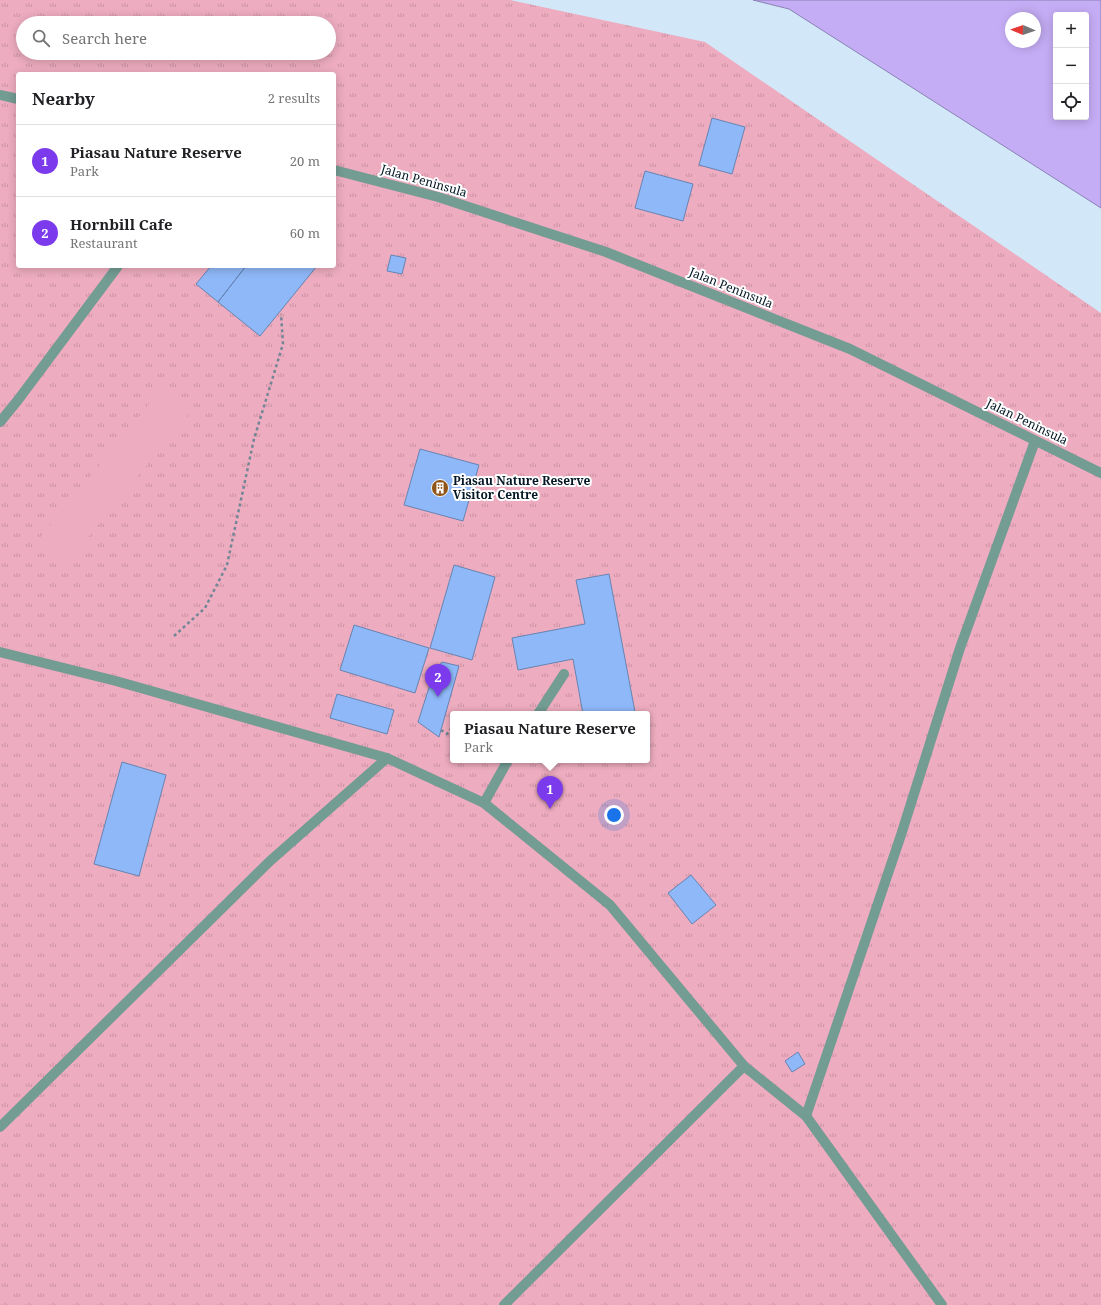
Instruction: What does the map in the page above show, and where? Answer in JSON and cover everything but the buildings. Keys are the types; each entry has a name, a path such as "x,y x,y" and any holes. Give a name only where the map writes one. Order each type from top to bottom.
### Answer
{"street":[{"path":"0,96 16,99"},
{"name":"Jalan Peninsula","path":"336,171 438,197 606,252 850,349 1101,473"},
{"path":"0,422 117,268"},
{"path":"806,1116 901,835 960,648 1035,441"},
{"path":"0,652 116,680 387,758 484,803 610,905 744,1066 806,1116 942,1305"},
{"path":"540,711 564,674"},
{"path":"0,1127 270,861 387,758"},
{"path":"484,803 506,763"},
{"path":"504,1305 744,1066"}],"path":[{"path":"174,636 206,608 227,565 254,439 283,344 281,314"},
{"path":"441,730 447,734 450,730"}],"green space":[{"path":"0,0 510,0 705,42 1101,313 1101,1305 0,1305"},
{"path":"163,387 191,411 67,563 39,539"}],"shaded area":[{"path":"753,0 1101,0 1101,208 789,9"}],"place":[{"name":"Piasau Nature Reserve Visitor Centre","path":"440,488"},
{"name":"Hornbill Cafe","path":"438,697"},
{"name":"Piasau Nature Reserve","path":"550,809"}]}
